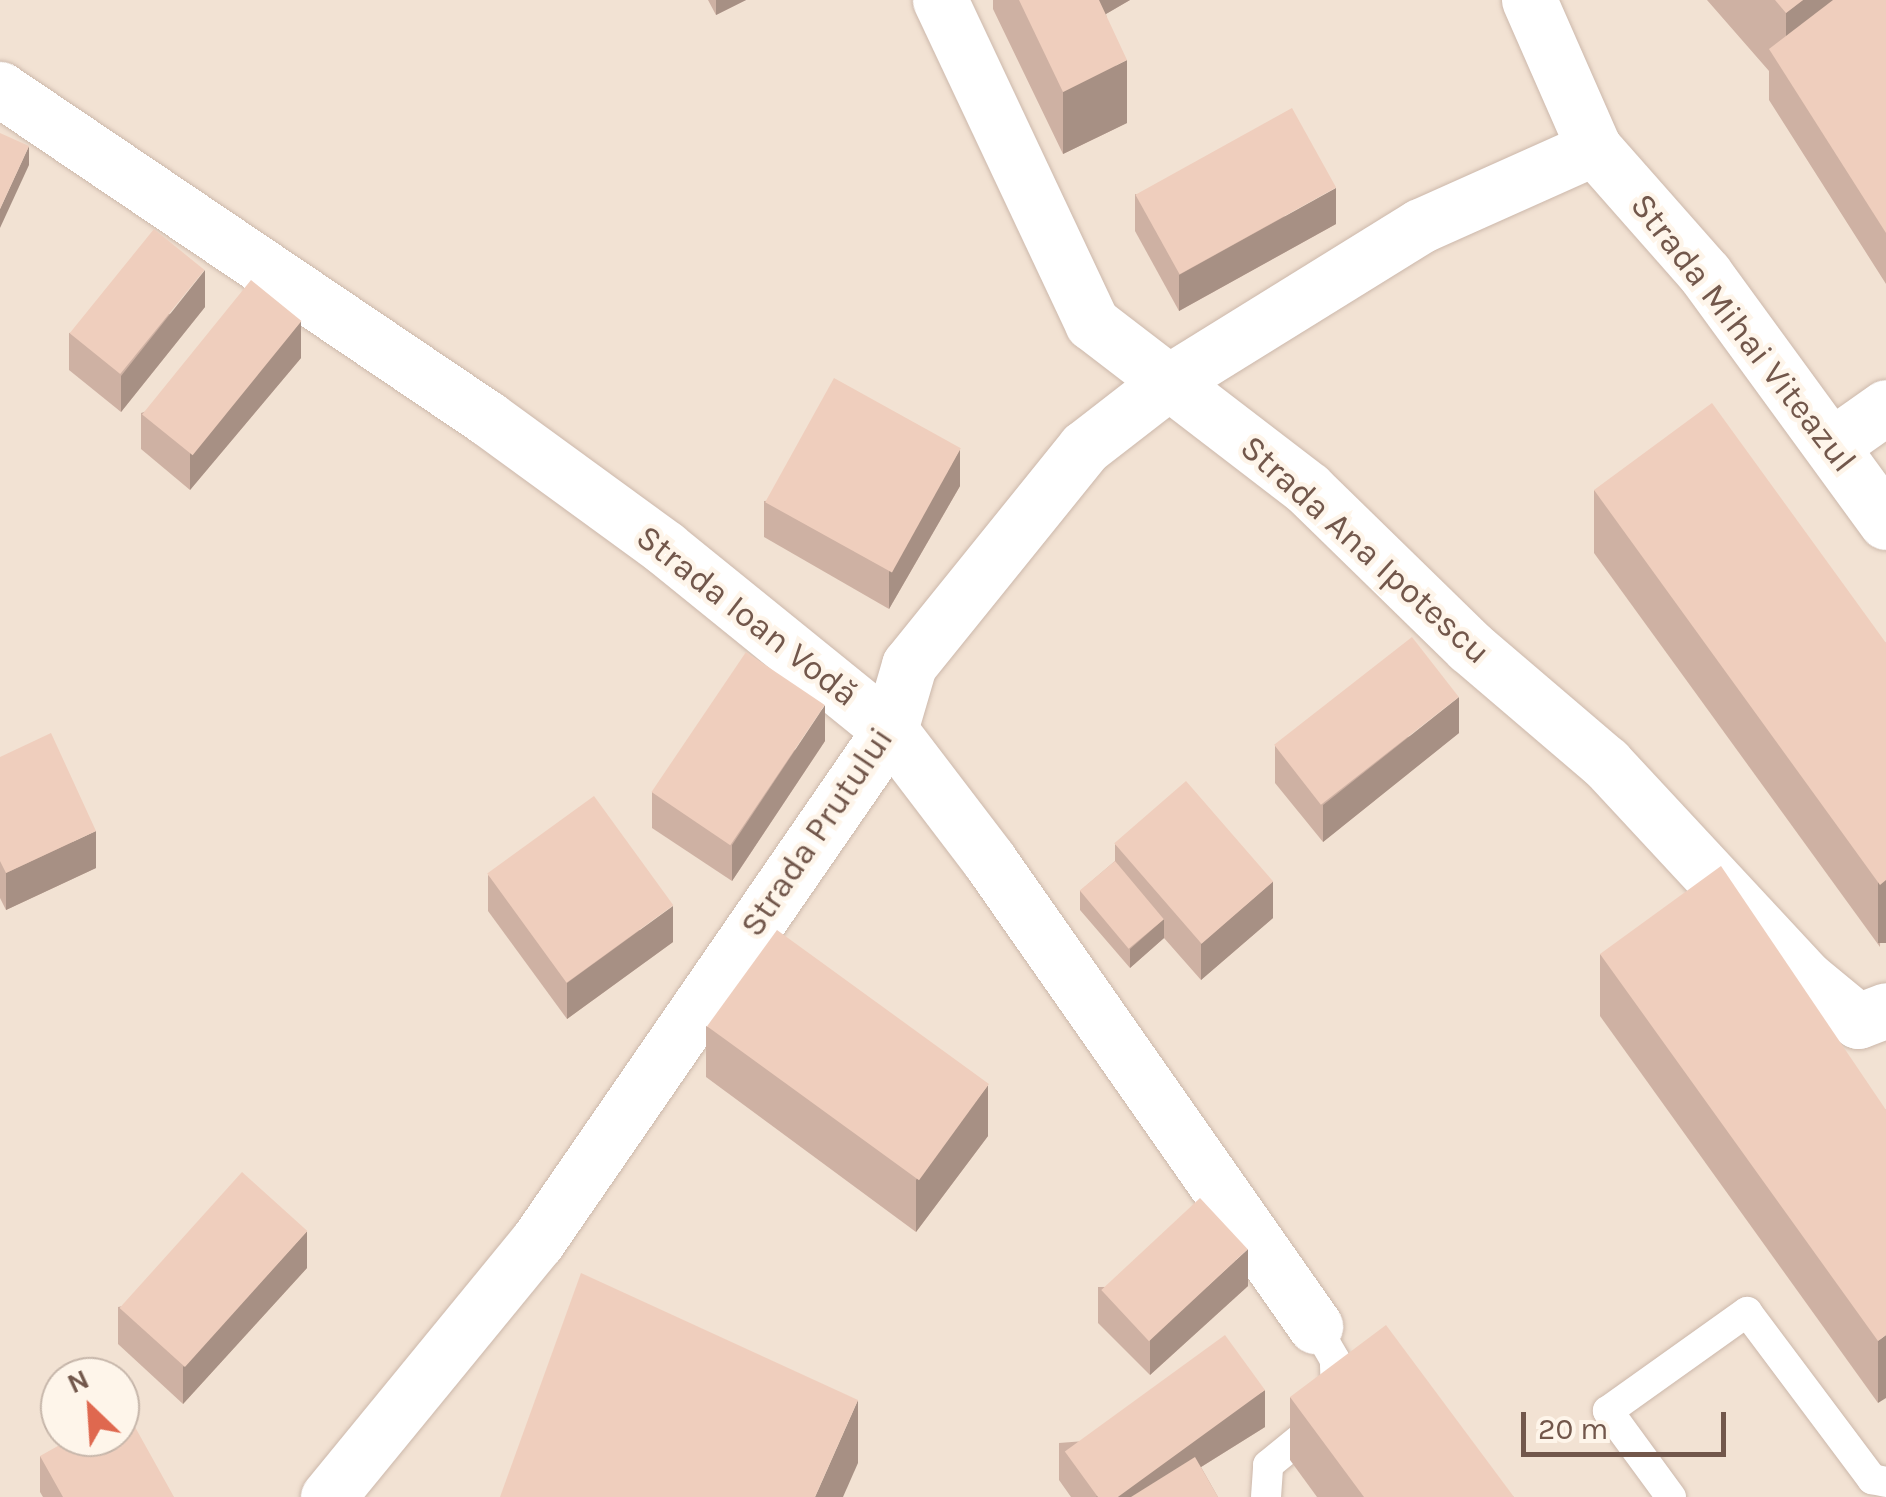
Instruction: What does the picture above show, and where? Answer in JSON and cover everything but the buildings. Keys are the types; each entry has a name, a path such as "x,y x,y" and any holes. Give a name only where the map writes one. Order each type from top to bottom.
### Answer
{"street":[{"name":"Strada Ana Ipotescu","path":"940,0 1092,323 1308,489 1470,647 1606,764 1806,979 1858,1022 1886,1010"},
{"name":"Strada Mihai Viteazul","path":"1529,0 1594,148 1705,274 1834,443 1886,522"},
{"name":"Strada Ioan Vodă","path":"0,89 487,418 665,548 890,730 1315,1326"},
{"name":"Strada Prutului","path":"328,1497 537,1242 890,730 908,665 1084,447 1170,380 1420,226 1594,148"},
{"path":"1834,443 1886,406"}],"lane":[{"path":"1672,1497 1608,1410 1747,1312 1872,1478 1886,1482"},
{"path":"1266,1497 1268,1465 1322,1421 1336,1394 1335,1360 1315,1326"}],"shaded area":[{"path":"0,0 1886,0 1886,1497 0,1497"}]}
